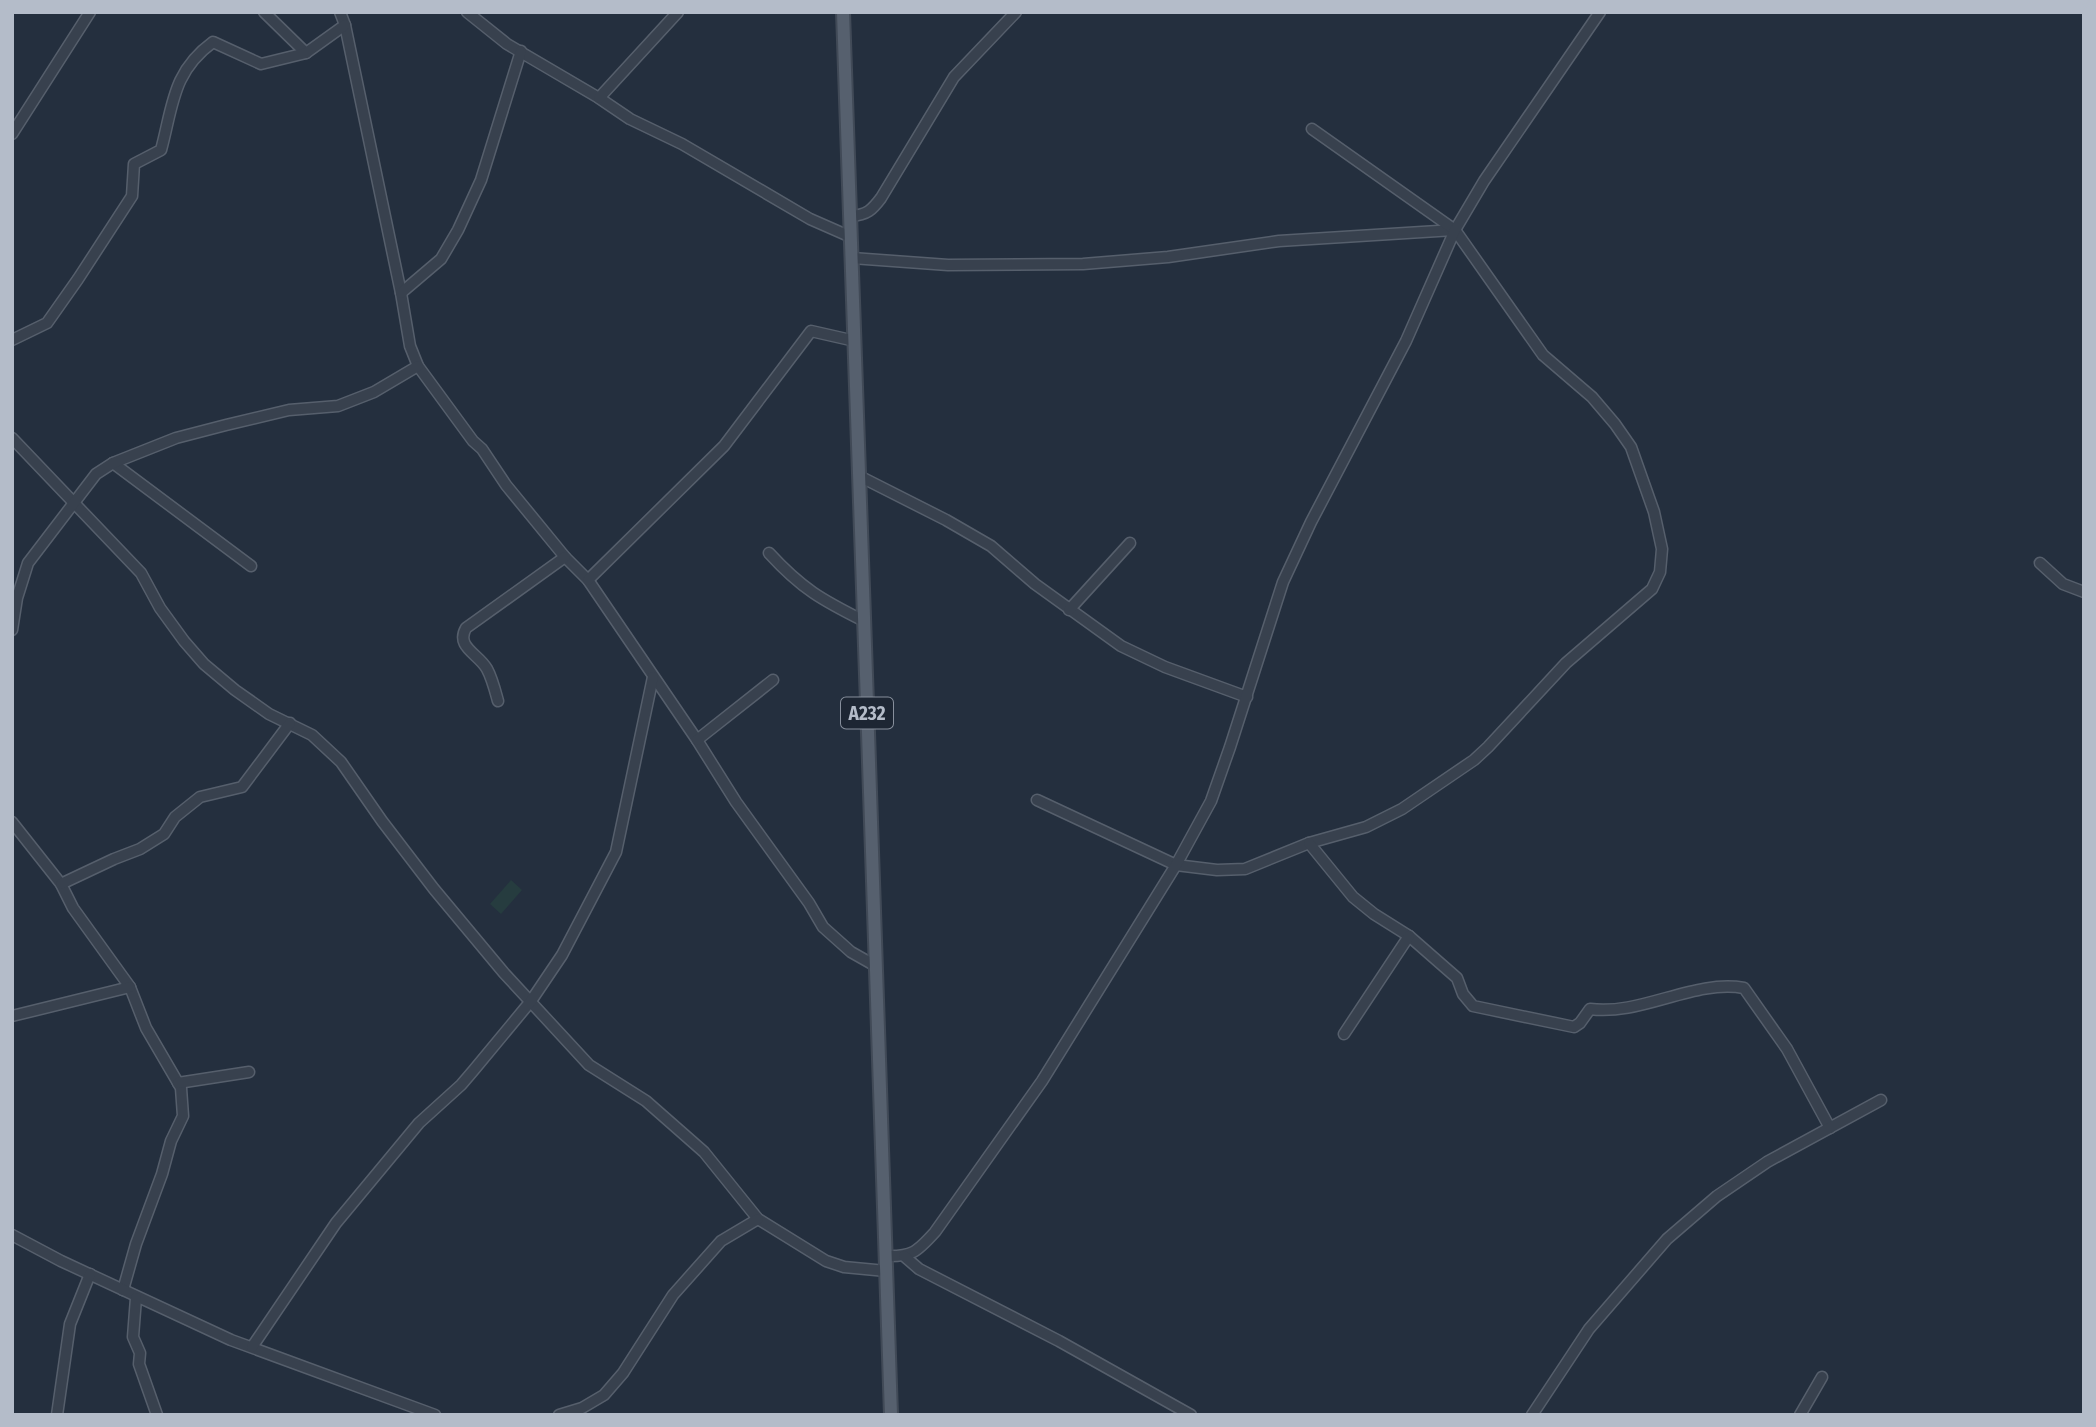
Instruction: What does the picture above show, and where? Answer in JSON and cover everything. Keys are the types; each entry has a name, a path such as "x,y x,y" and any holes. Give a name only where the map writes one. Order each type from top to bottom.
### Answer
{"main road":[{"name":"A232","path":"843,12 891,1415"}],"street":[{"path":"12,134 90,12"},
{"path":"264,12 306,53"},
{"path":"340,12 345,25 410,346 418,366 473,442 482,449 506,485 565,557 588,580 823,927 851,952 874,965"},
{"path":"467,12 507,44 630,119 681,144 810,219 851,237"},
{"path":"599,98 678,12"},
{"path":"851,216 862,215 876,205 954,77 1016,12"},
{"path":"885,1256 904,1256 918,1251 935,1232 1042,1081 1176,865 1211,801 1283,582 1311,522 1406,341 1455,230 1484,181 1601,12"},
{"path":"13,338 47,323 132,196 134,164 161,150 172,98 182,74 205,48 213,42 261,64 306,53 345,25"},
{"path":"401,293 441,259 458,230 481,180 521,51"},
{"path":"1037,800 1176,865 1217,870 1245,869 1309,843 1366,827 1402,809 1474,760 1566,663 1652,589 1660,572 1662,549 1654,512 1631,447 1615,424 1592,397 1543,355 1455,230 1312,129"},
{"path":"852,258 948,265 1083,264 1168,257 1279,241 1455,230"},
{"path":"588,580 724,446 811,331 855,341"},
{"path":"12,630 15,597 28,563 96,474 113,463 176,438 289,410 338,406 374,392 418,366"},
{"path":"12,438 141,573 160,608 204,664 270,714 312,735 341,762 434,889 504,973 589,1066 646,1101 704,1153 758,1219 826,1261 844,1267 886,1271"},
{"path":"113,463 251,566"},
{"path":"861,477 991,546 1035,584 1121,646 1165,667 1247,697"},
{"path":"1069,610 1130,543"},
{"path":"769,553 792,578 817,597 864,621"},
{"path":"498,701 486,667 466,647 462,634 466,628 565,557"},
{"path":"2040,562 2063,584 2084,592"},
{"path":"252,1347 336,1223 419,1123 461,1085 531,1001 562,955 616,852 653,677"},
{"path":"697,740 773,680"},
{"path":"61,884 140,849 164,834 175,817 200,797 242,787 290,723"},
{"path":"12,822 61,884 73,908 130,987 146,1028 181,1088 183,1116 172,1141 122,1290"},
{"path":"1309,843 1353,897 1409,936 1457,978 1462,995 1472,1006 1574,1027 1590,1009 1619,1008 1732,986 1744,988 1787,1049 1830,1128"},
{"path":"1344,1034 1409,936"},
{"path":"12,1016 130,987"},
{"path":"178,1083 249,1072"},
{"path":"1532,1415 1589,1329 1667,1240 1717,1196 1767,1162 1881,1100"},
{"path":"559,1415 582,1408 604,1395 623,1373 673,1295 721,1241 758,1219"},
{"path":"13,1236 136,1298 231,1340 435,1415"},
{"path":"904,1256 919,1269 1059,1341 1191,1415"},
{"path":"57,1415 70,1324 90,1274"},
{"path":"136,1298 133,1337 140,1353 139,1364 157,1415"},
{"path":"1800,1415 1822,1377"}],"green space":[{"path":"511,880 522,890 501,914 490,904"}]}
